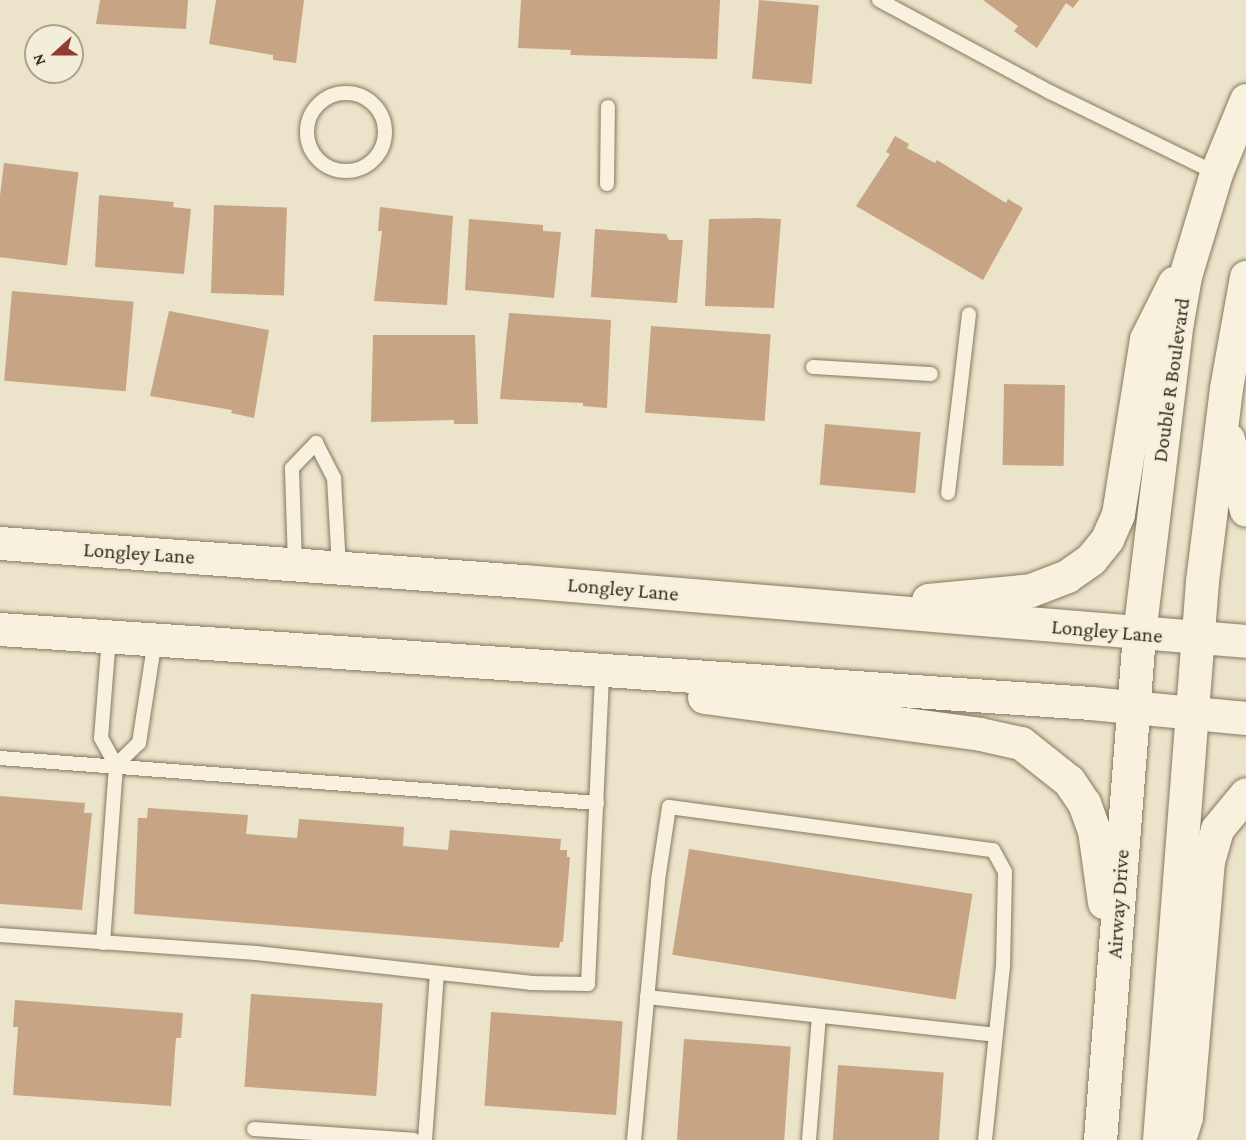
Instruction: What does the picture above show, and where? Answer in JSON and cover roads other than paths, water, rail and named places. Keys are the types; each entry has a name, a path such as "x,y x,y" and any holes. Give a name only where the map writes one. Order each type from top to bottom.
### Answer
{"main road":[{"name":"Double R Boulevard","path":"1136,669 1177,322 1197,235 1216,173 1246,100"},
{"path":"848,608 1032,590 1067,576 1091,559 1107,539 1118,514 1146,339 1197,235"},
{"path":"1159,1140 1196,637 1226,388 1246,277"},
{"path":"1226,388 1228,442 1246,510"},
{"name":"Longley Lane","path":"0,543 1246,641"},
{"path":"0,629 1132,707 1246,718"},
{"name":"Airway Drive","path":"1100,1140 1136,669"},
{"path":"609,671 664,691 980,734 1021,743 1045,759 1069,781 1084,803 1094,830 1102,876 1110,1006"},
{"path":"1179,1140 1186,1117 1208,861 1217,829 1246,794"}],"lane":[{"path":"879,0 1050,93 1216,173"},
{"path":"338,94 364,97 374,105 385,127 385,140 373,161 350,171 327,166 316,157 307,132 316,108 338,94"},
{"path":"607,184 608,107"},
{"path":"948,493 969,314"},
{"path":"813,367 931,374"},
{"path":"295,565 292,468 316,443 334,478 339,568"},
{"path":"104,943 116,765 101,738 109,637"},
{"path":"116,765 139,742 155,640"},
{"path":"0,935 256,953 530,983 588,984 597,803 609,671"},
{"path":"0,758 597,803"},
{"path":"634,1140 658,880 669,807 993,850 1005,872 1003,966 985,1140"},
{"path":"425,1140 437,973"},
{"path":"647,997 995,1035"},
{"path":"809,1140 819,1016"},
{"path":"254,1129 414,1140"}]}
